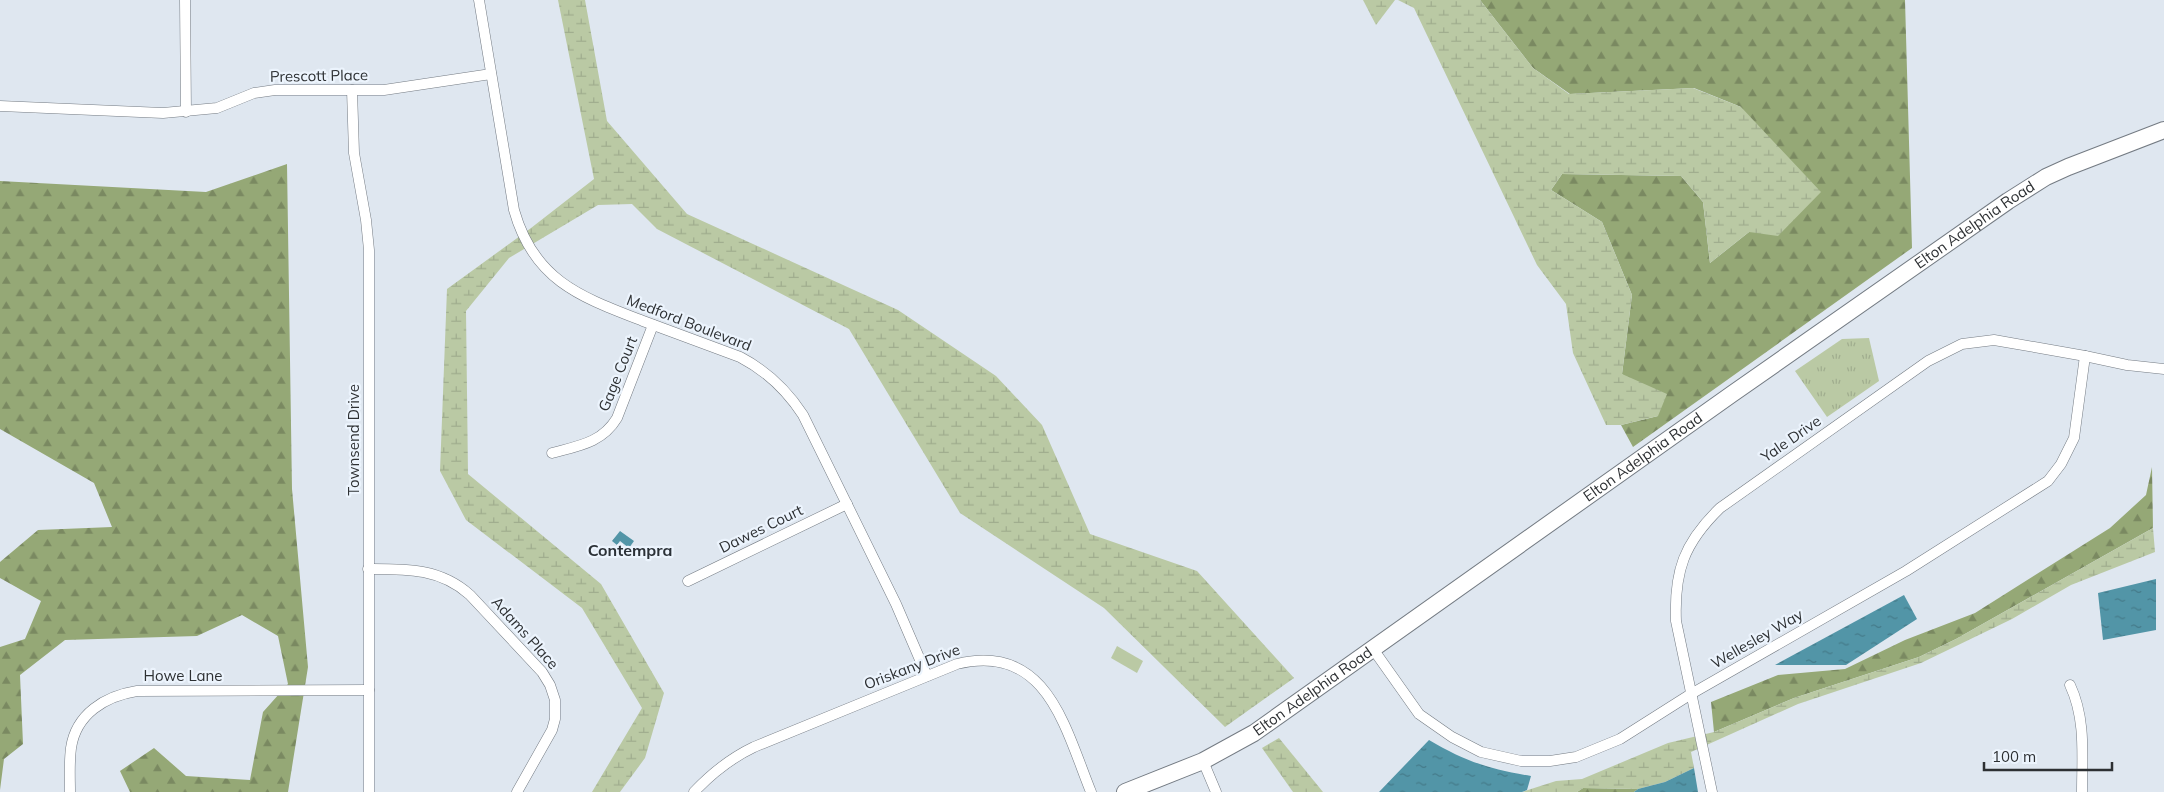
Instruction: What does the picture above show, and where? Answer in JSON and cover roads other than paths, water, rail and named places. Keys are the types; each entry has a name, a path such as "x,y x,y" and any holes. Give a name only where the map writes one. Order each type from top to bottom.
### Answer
{"main road":[{"name":"Elton Adelphia Road","path":"1125,792 1203,761 1247,737 1724,399 2008,201 2046,177 2164,130"}],"street":[{"path":"185,0 186,112"},
{"name":"Medford Boulevard","path":"479,0 514,210 524,239 548,271 568,288 595,302 740,357 760,368 777,381 803,414 896,604 927,676"},
{"name":"Prescott Place","path":"0,106 163,113 186,112 217,108 254,93 268,91 394,89 491,74"},
{"name":"Townsend Drive","path":"352,90 354,153 366,220 369,250 369,792"},
{"name":"Gage Court","path":"552,453 596,441 612,427 653,325"},
{"name":"Yale Drive","path":"1712,792 1676,621 1675,596 1678,574 1691,540 1705,522 1720,508 1928,361 1962,344 1994,340 2085,356 2127,366 2164,369"},
{"name":"Wellesley Way","path":"1373,649 1419,714 1452,737 1481,752 1521,761 1550,761 1576,757 1620,739 1691,694 1906,571 2048,481 2061,464 2074,438 2085,356"},
{"name":"Dawes Court","path":"688,581 847,504"},
{"name":"Adams Place","path":"368,569 423,571 456,583 470,595 546,678 555,700 554,724 548,739 517,792"},
{"name":"Oriskany Drive","path":"694,792 705,780 730,760 754,746 957,664 977,660 1004,663 1028,675 1043,688 1052,700 1091,792"},
{"path":"2070,685 2077,700 2082,728 2082,792"},
{"name":"Howe Lane","path":"70,792 71,748 76,731 90,712 111,697 137,691 369,690"},
{"path":"1203,761 1216,792"}],"water":[{"path":"620,531 634,541 629,548 620,541 617,545 612,541"},
{"path":"2156,579 2156,630 2103,640 2098,593"},
{"path":"1904,595 1917,619 1846,665 1775,665"},
{"path":"1429,740 1478,764 1531,776 1527,790 1522,792 1379,792"},
{"path":"1694,768 1698,792 1634,792 1638,789 1665,782"}],"district":[{"name":"Contempra","path":"630,550"}]}
